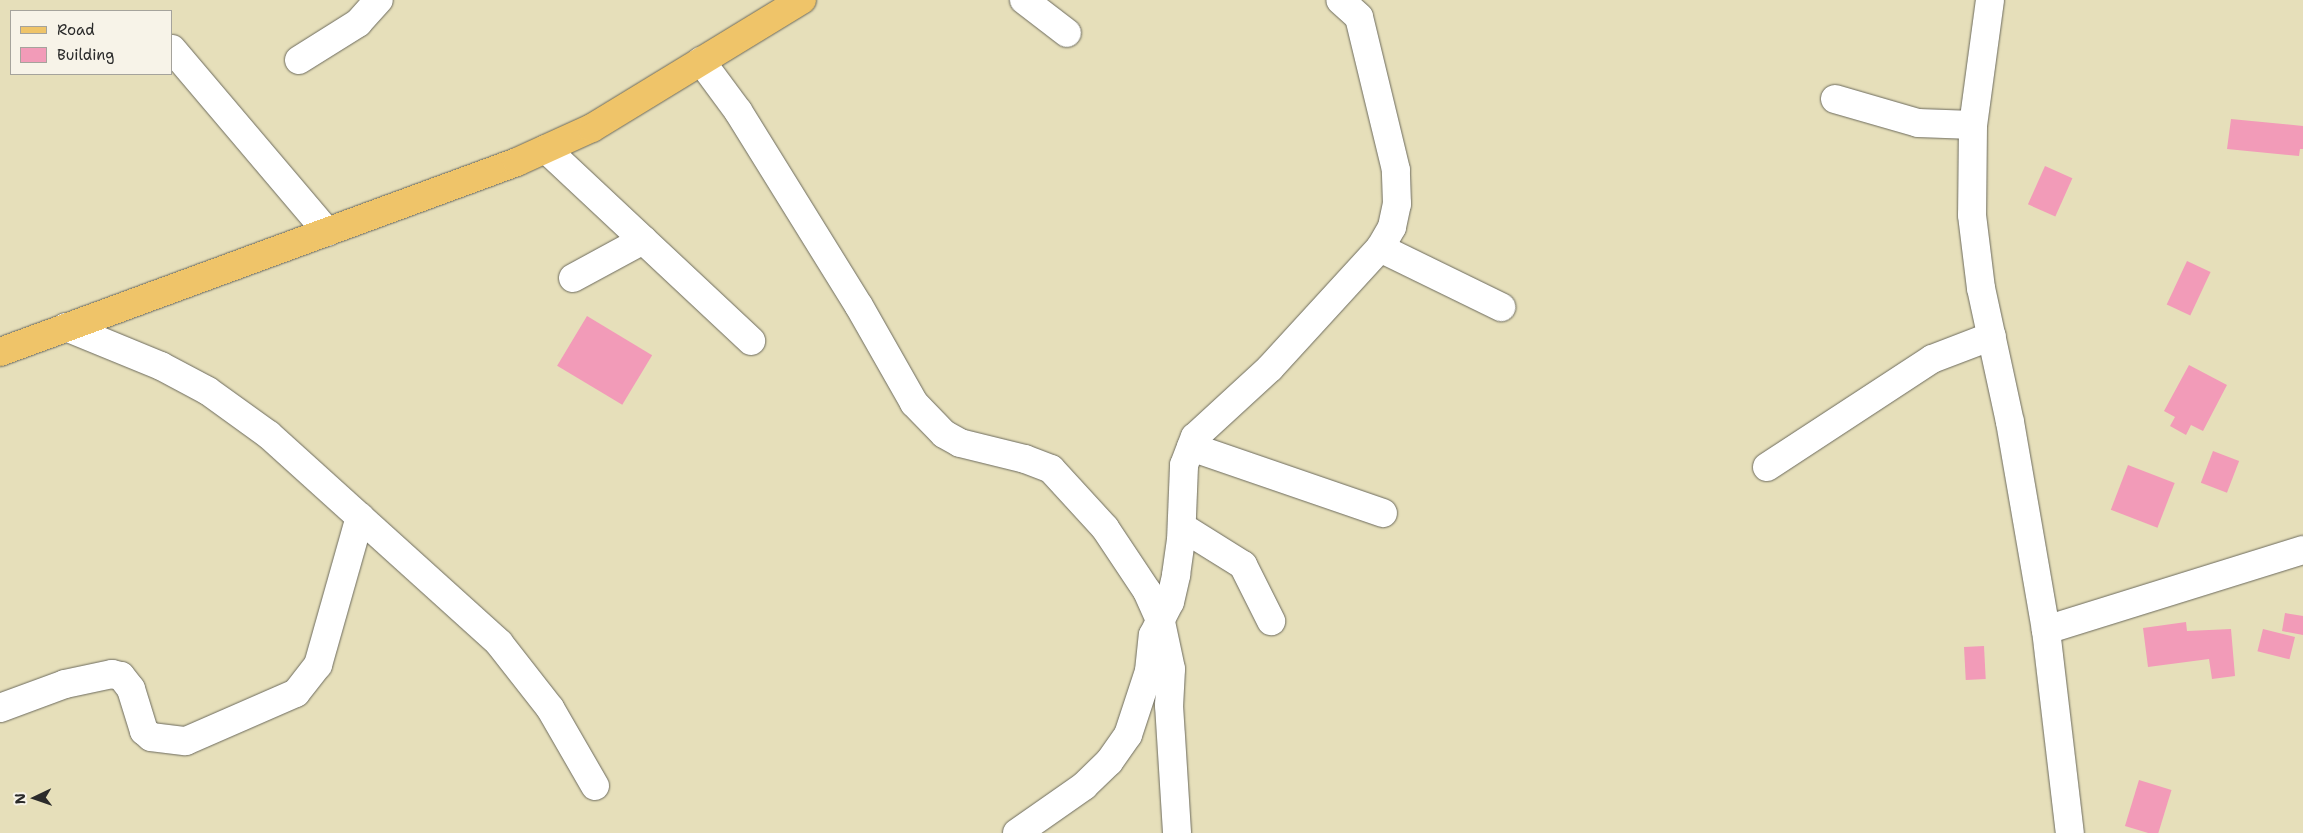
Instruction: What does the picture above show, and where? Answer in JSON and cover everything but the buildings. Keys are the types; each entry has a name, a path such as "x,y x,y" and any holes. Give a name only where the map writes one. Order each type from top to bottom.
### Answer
{"main road":[{"path":"0,352 546,149 592,128 802,0"}],"street":[{"path":"299,60 358,23 379,0"},
{"path":"1024,0 1066,33"},
{"path":"1017,833 1084,786 1109,762 1128,735 1149,670 1153,635 1161,622 1176,575 1182,527 1184,465 1195,437 1270,368 1380,248 1394,220 1396,170 1359,17 1340,0"},
{"path":"1990,0 1973,125 1972,215 1981,288 1992,336 2046,630 2070,833"},
{"path":"172,49 327,232"},
{"path":"702,61 738,112 859,306 914,403 944,434 960,443 1026,459 1051,469 1105,528 1147,591 1161,622 1171,669 1169,705 1177,833"},
{"path":"1835,99 1918,123 1973,125"},
{"path":"546,149 750,341"},
{"path":"573,278 643,240"},
{"path":"1380,248 1501,307"},
{"path":"66,327 161,366 208,391 270,435 499,643 550,708 595,786"},
{"path":"1767,467 1932,359 1992,336"},
{"path":"1191,447 1383,513"},
{"path":"0,708 65,684 112,674 121,676 131,689 144,731 151,737 186,740 296,693 318,665 360,517"},
{"path":"1182,527 1243,565 1271,620"},
{"path":"2046,630 2303,550"}]}
